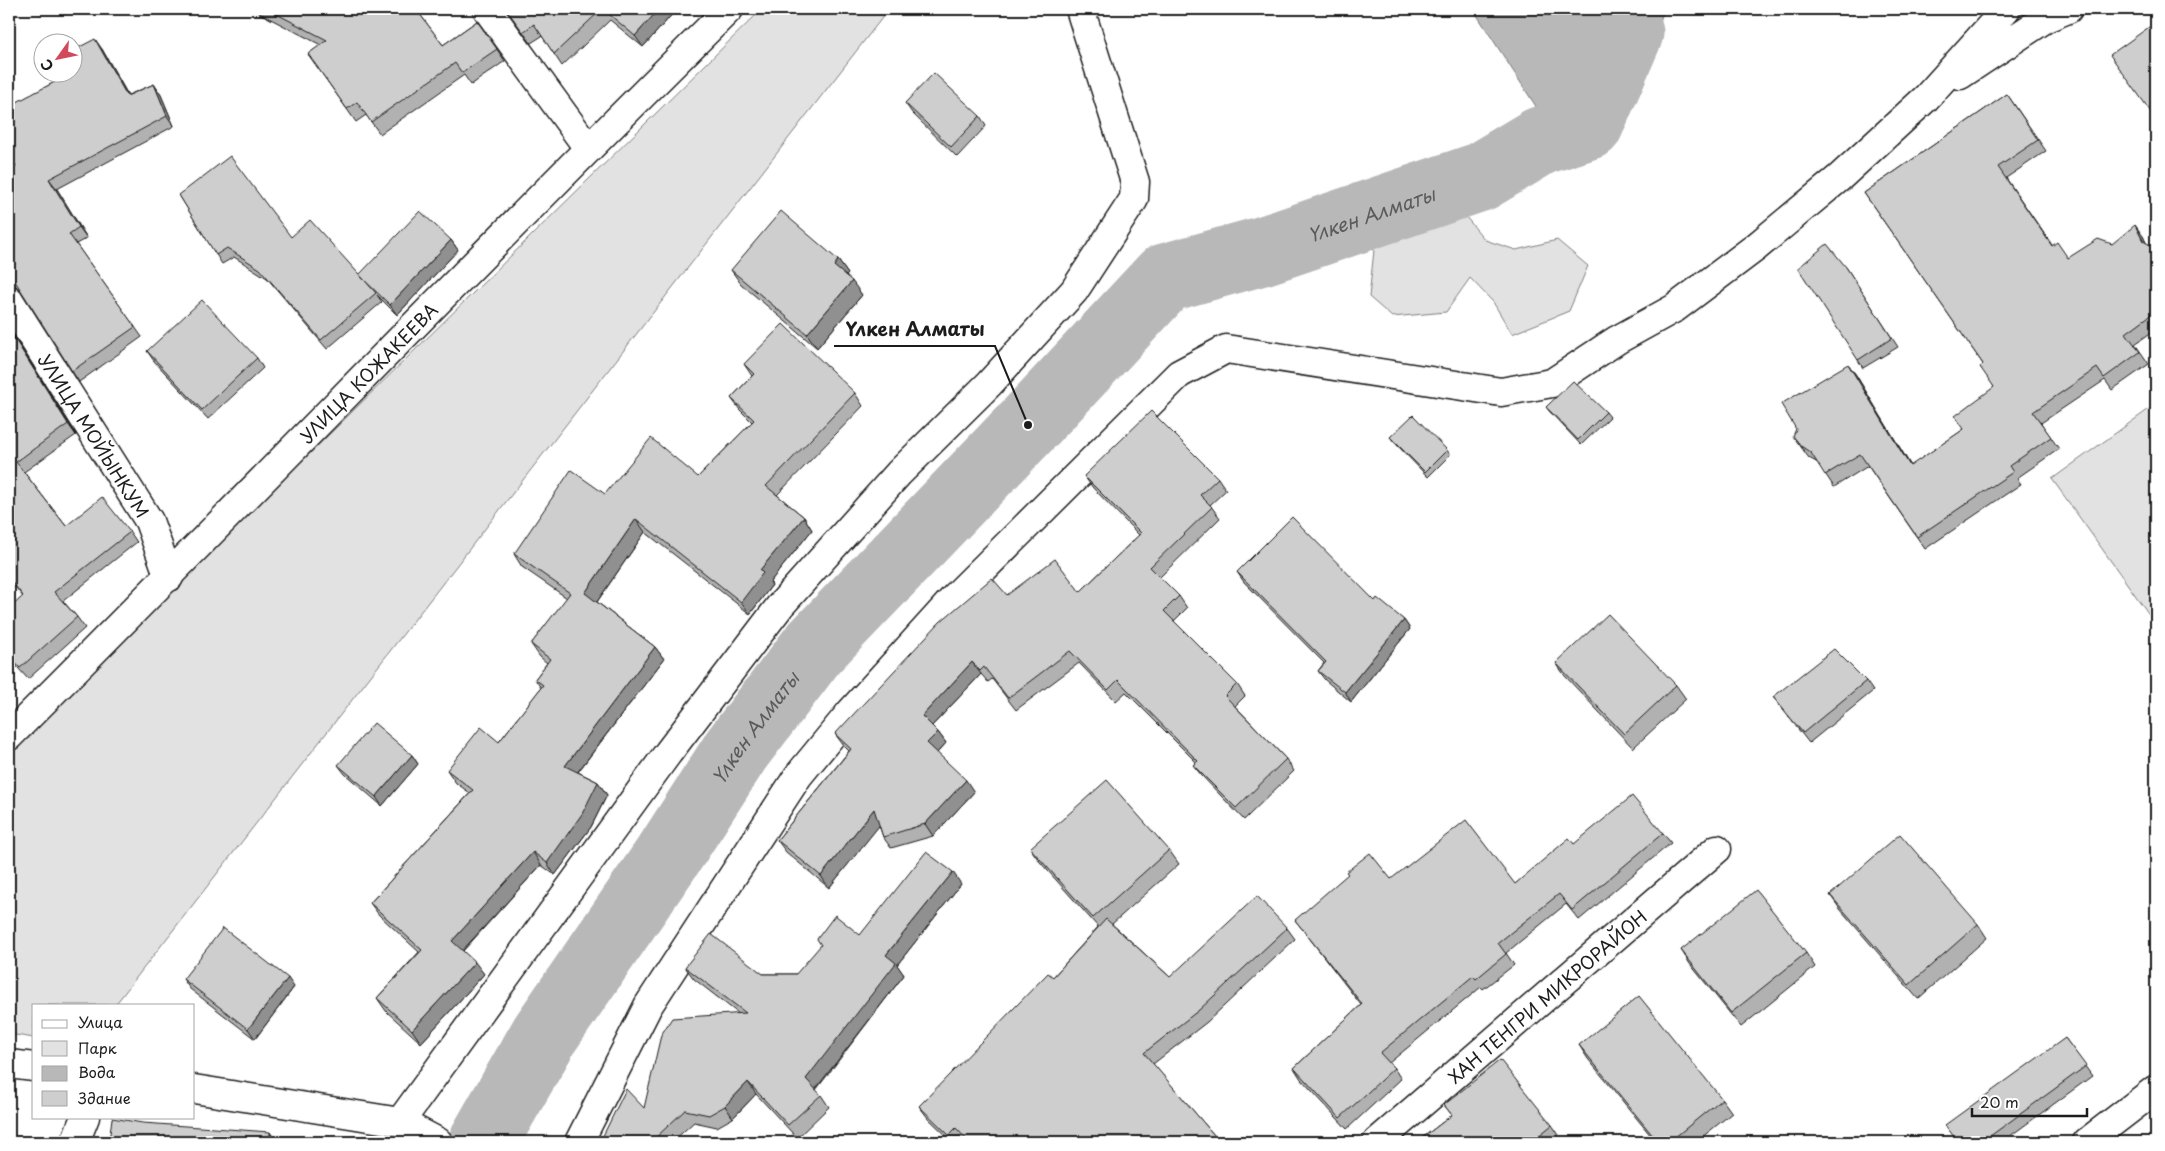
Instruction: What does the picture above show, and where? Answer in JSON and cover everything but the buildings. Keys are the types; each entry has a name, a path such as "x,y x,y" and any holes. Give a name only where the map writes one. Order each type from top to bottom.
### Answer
{"street":[{"path":"486,9 588,148"},
{"name":"УЛИЦА КОЖАКЕЕВА","path":"9,736 169,577 588,148 730,9"},
{"path":"400,1122 668,753 780,606 899,473 989,384 1074,291 1134,199 1135,182 1080,9"},
{"path":"579,1142 648,1006 798,776 849,714 955,597 1179,374 1226,349 1501,392 1552,384 1617,340 1675,308 1756,247 1838,178 1926,98 2006,9"},
{"path":"1926,98 2046,18 2068,9"},
{"name":"УЛИЦА МОЙЫНКУМ","path":"9,300 149,521 169,577"},
{"name":"ХАН ТЕНГРИ МИКРОРАЙОН","path":"1377,1142 1717,849"},
{"path":"9,1064 32,1067"},
{"path":"195,1089 400,1122 437,1142"},
{"path":"2087,1142 2156,1089"},
{"path":"74,1142 85,1118"}],"green space":[{"path":"762,9 889,9 116,1004 32,1004 32,1038 9,1034 9,749"},
{"path":"1466,197 1466,217 1485,240 1516,250 1557,240 1588,266 1569,311 1512,334 1493,302 1470,278 1446,312 1392,317 1369,297 1374,250 1365,235"},
{"path":"2156,404 2156,624 2052,479"}],"water":[{"path":"1473,9 1669,9 1662,15 1647,67 1597,135 1568,119 1550,128"}],"waterway":[{"name":"Үлкен Алматы","path":"483,1142 545,1034 672,850 737,749 813,649 1028,425 1165,278 1262,251 1480,177 1540,141 1589,125 1629,33 1621,9"}],"place":[{"name":"Үлкен Алматы","path":"1028,425"}]}
